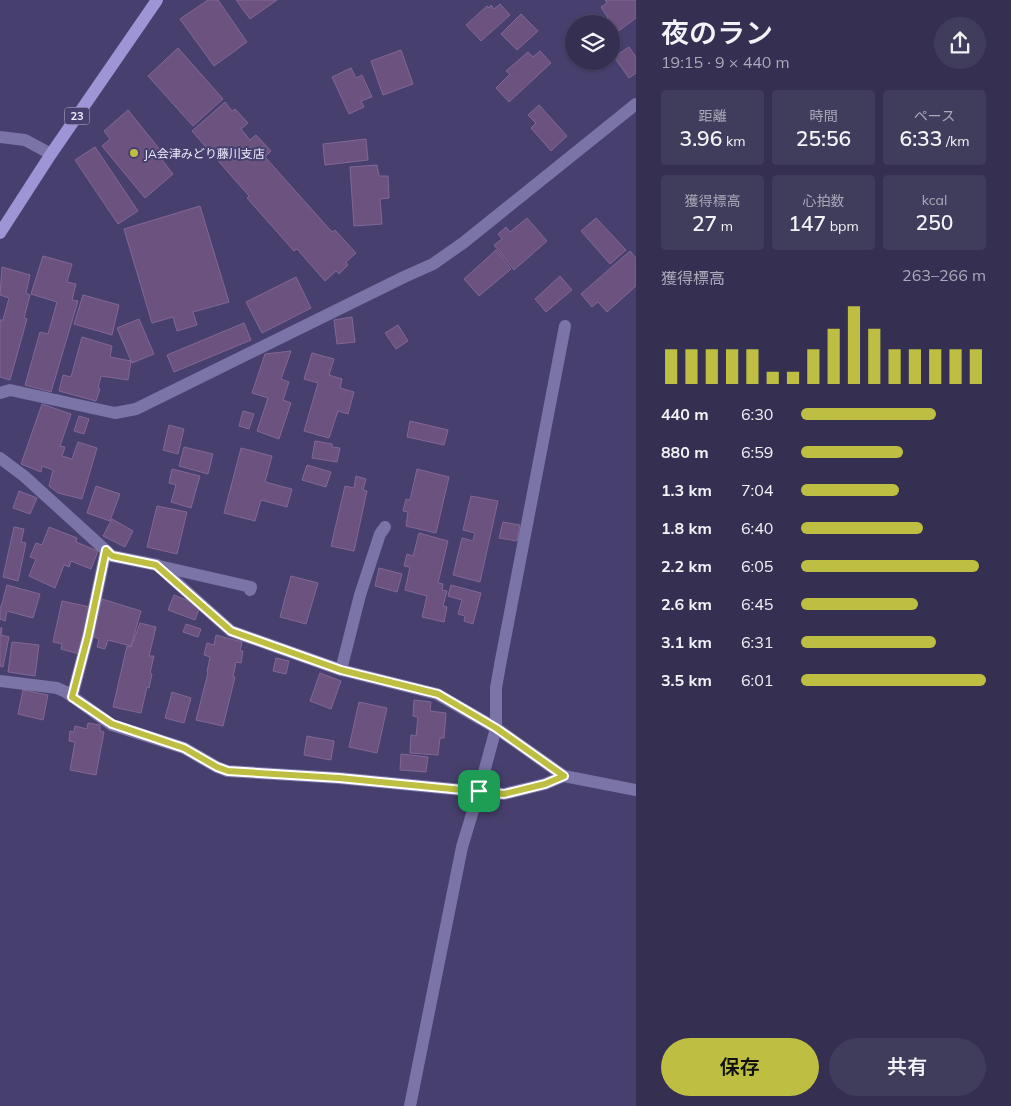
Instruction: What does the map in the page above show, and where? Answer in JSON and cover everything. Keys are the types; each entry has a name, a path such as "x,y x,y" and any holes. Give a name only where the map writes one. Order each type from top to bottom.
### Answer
{"main road":[{"name":"23","path":"0,233 50,154 157,0"}],"street":[{"path":"0,392 10,390 115,413 136,409 434,264 508,208 636,104"},
{"path":"0,137 24,140 50,154"},
{"path":"410,1106 462,847 496,728 496,688 565,326"},
{"path":"0,458 24,476 112,556 251,587 250,590"},
{"path":"341,670 360,595 380,534 385,527"},
{"path":"72,697 88,636 106,550"},
{"path":"156,565 231,631 341,670 438,694 496,728 564,776 636,790"},
{"path":"0,681 57,688 112,724 184,748 217,767 228,771 339,778 504,794 545,784 564,776"}],"building":[{"path":"208,0 218,0 247,42 214,66 180,19"},
{"path":"236,0 277,0 250,19"},
{"path":"605,0 636,0 636,18 620,30 620,15 606,15 601,7 607,3"},
{"path":"500,4 510,15 481,41 466,25 487,6 489,8 491,5 494,9"},
{"path":"521,14 538,31 517,50 501,34"},
{"path":"629,47 636,57 636,73 629,78 620,65 620,53"},
{"path":"178,48 223,99 193,126 148,76"},
{"path":"401,50 413,84 383,95 371,61"},
{"path":"540,51 551,63 509,102 496,88 510,74 506,71 528,52 533,57"},
{"path":"351,68 356,78 362,75 372,97 361,101 364,107 349,114 332,77"},
{"path":"225,102 232,111 235,109 248,123 241,129 250,140 256,135 271,151 265,157 332,232 335,230 356,253 346,262 348,265 339,274 336,271 325,281 297,249 294,251 192,131"},
{"path":"539,105 567,136 551,151 531,128 536,123 528,115"},
{"name":"JA会津みどり藤川支店","path":"128,110 161,151 158,155 173,174 145,198 102,146 110,139 104,131"},
{"path":"366,139 368,160 325,165 323,144"},
{"path":"95,147 138,211 118,224 75,160"},
{"path":"377,165 379,176 388,176 389,198 380,199 382,224 354,226 350,167"},
{"path":"200,206 229,302 193,312 197,325 177,331 173,317 152,323 124,229"},
{"path":"527,218 547,241 514,270 494,245 502,239 498,234 506,227 510,232"},
{"path":"596,218 626,250 610,264 581,231"},
{"path":"496,250 511,269 479,296 464,279"},
{"path":"630,251 636,258 636,286 607,312 598,302 592,307 581,294"},
{"path":"43,256 72,264 67,282 76,284 72,300 78,301 51,392 25,385 40,332 48,334 57,302 31,294"},
{"path":"2,267 30,275 26,293 30,295 24,318 27,319 10,380 0,377 0,320 3,320 9,298 0,295"},
{"path":"560,276 572,290 546,312 535,299"},
{"path":"296,277 311,308 262,333 246,302"},
{"path":"83,295 119,305 112,335 74,324"},
{"path":"352,317 355,342 337,344 334,320"},
{"path":"139,319 154,354 132,363 117,328"},
{"path":"244,323 251,340 174,372 167,355"},
{"path":"398,325 408,341 396,349 385,333"},
{"path":"82,337 112,346 110,357 131,361 128,380 101,376 98,388 100,389 96,401 59,391 63,375 71,377"},
{"path":"291,351 281,379 289,382 283,400 291,403 279,439 257,431 268,398 252,393 265,354"},
{"path":"312,353 334,359 329,375 342,379 340,388 354,392 348,414 338,411 329,438 304,431 318,383 304,379"},
{"path":"42,404 71,414 60,446 65,447 62,456 72,459 78,442 97,448 82,499 58,493 49,486 53,470 42,466 41,472 21,464"},
{"path":"243,411 254,414 249,429 239,426"},
{"path":"79,416 89,419 84,434 74,431"},
{"path":"410,421 448,430 444,445 407,437"},
{"path":"169,425 184,429 178,454 163,450"},
{"path":"315,441 332,444 332,447 340,448 337,462 312,458"},
{"path":"184,447 213,454 208,474 179,466"},
{"path":"241,448 272,456 265,482 292,489 287,507 261,500 255,521 224,513"},
{"path":"307,465 331,472 326,487 302,480"},
{"path":"172,469 200,476 191,508 171,502 176,485 169,483"},
{"path":"417,469 449,477 436,533 406,526 408,512 403,511 406,499 410,500"},
{"path":"356,476 366,479 363,490 367,491 354,551 331,546 345,486 354,488"},
{"path":"96,486 120,494 110,521 87,513"},
{"path":"19,491 37,498 30,514 13,508"},
{"path":"471,496 498,501 480,582 453,575 462,538 473,541 475,533 463,530"},
{"path":"157,506 187,512 177,554 147,547"},
{"path":"112,519 133,531 125,547 103,536"},
{"path":"503,522 520,525 517,541 499,538"},
{"path":"14,527 24,529 21,542 26,543 18,581 3,577"},
{"path":"49,527 77,538 76,542 98,551 91,569 71,561 69,567 64,565 55,588 29,576 36,559 30,557 36,543 42,545"},
{"path":"419,533 448,541 438,583 443,584 442,590 447,591 443,606 447,607 444,622 422,617 427,596 405,590 410,567 404,566 407,554 413,556"},
{"path":"379,568 402,574 397,592 375,586"},
{"path":"291,576 318,583 306,624 280,617"},
{"path":"7,585 40,594 33,618 7,611 5,621 0,619 0,606"},
{"path":"451,585 481,593 473,624 464,621 465,616 458,614 462,600 448,596"},
{"path":"174,595 189,601 199,609 195,620 168,610"},
{"path":"102,599 141,611 131,646 108,640 105,649 97,647 99,639 92,636"},
{"path":"62,601 90,607 79,654 61,649 62,644 53,642"},
{"path":"140,623 156,627 149,656 154,656 150,673 152,674 141,713 113,707 127,646 131,647"},
{"path":"186,624 201,629 198,637 183,632"},
{"path":"0,628 2,628 1,635 9,637 3,667 0,666"},
{"path":"216,635 242,642 240,651 243,651 241,663 236,662 233,677 235,677 223,726 196,720 208,673 210,657 204,655 207,643 214,645"},
{"path":"12,642 39,645 35,676 8,672"},
{"path":"276,658 289,661 286,674 273,671"},
{"path":"320,673 341,681 331,709 310,701"},
{"path":"23,690 48,695 43,720 18,714"},
{"path":"172,692 191,698 184,723 165,718"},
{"path":"414,700 431,702 430,711 446,713 444,738 440,738 438,755 410,753 411,735 416,736 418,717 413,716"},
{"path":"359,702 387,708 377,753 349,747"},
{"path":"88,723 100,725 100,731 104,732 96,775 70,770 75,742 69,741 70,731 74,732 75,726 87,729"},
{"path":"307,736 334,741 331,760 304,755"},
{"path":"401,754 428,757 426,772 400,770"}],"place":[{"name":"JA会津みどり藤川支店","path":"134,153"}],"route":[{"path":"106,550 112,556 156,565 231,631 341,670 438,694 496,728 564,776 545,784 504,794 479,791 339,778 228,771 217,767 184,748 112,724 72,697 88,636 106,550"}]}
